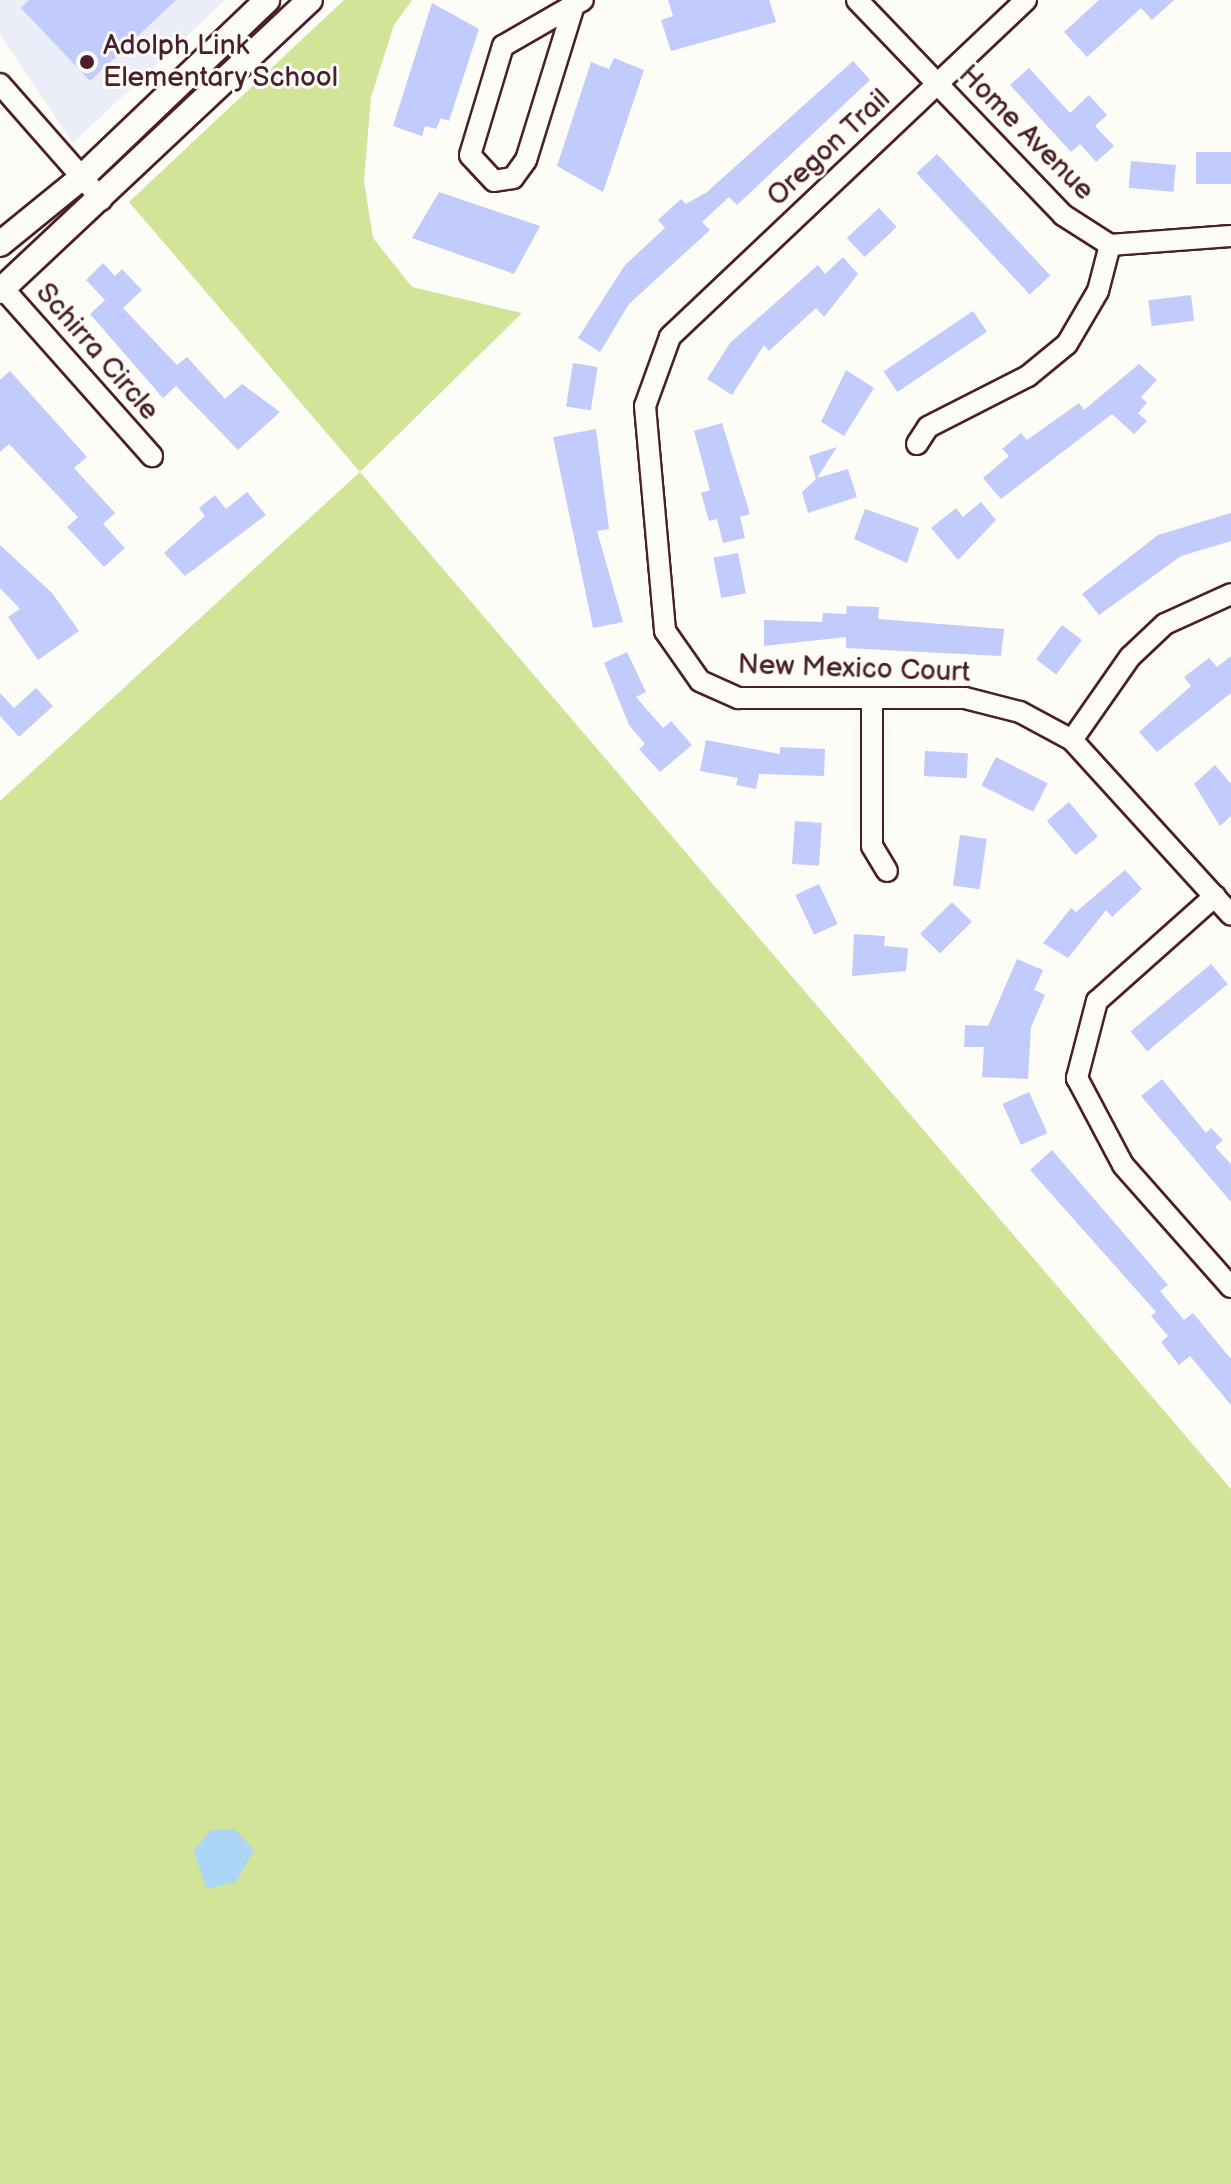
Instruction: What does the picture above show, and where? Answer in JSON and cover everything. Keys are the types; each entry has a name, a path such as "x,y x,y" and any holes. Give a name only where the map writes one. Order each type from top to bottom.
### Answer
{"street":[{"path":"0,244 80,179 267,0"},
{"path":"1,288 102,200 310,0"},
{"name":"Home Avenue","path":"857,0 1063,215 1110,245"},
{"name":"Oregon Trail","path":"670,337 1026,0"},
{"path":"578,3 526,160 513,178 494,181 470,155 503,46 578,3"},
{"path":"0,84 80,179 102,200"},
{"path":"917,444 928,427 1028,376 1067,344 1098,291 1110,245 1231,236"},
{"name":"Schirra Circle","path":"1,288 152,456"},
{"name":"New Mexico Court","path":"670,337 645,406 665,631 681,659 700,681 738,698 965,698 1020,712 1072,740 1231,915"},
{"path":"1072,740 1130,657 1165,624 1231,594"},
{"path":"872,699 872,846 887,871"},
{"path":"1215,896 1097,1001 1077,1078 1123,1165 1231,1287"}],"shaded area":[{"name":"Adolph Link Elementary School","path":"0,0 225,0 73,143 0,35"}],"green space":[{"path":"344,0 412,0 394,25 371,97 364,181 373,238 412,287 522,313 360,472 129,202"},
{"path":"360,472 1231,1489 1231,2184 0,2184 0,801"}],"water":[{"path":"235,1829 254,1850 236,1882 206,1889 194,1851 211,1830"}],"building":[{"path":"29,0 176,0 90,81 21,8"},
{"path":"668,0 769,0 776,22 671,51 661,20 673,16"},
{"path":"1099,0 1174,0 1152,20 1141,8 1087,57 1064,32"},
{"path":"432,3 479,29 449,121 441,118 436,129 425,126 422,136 393,126"},
{"path":"614,58 644,70 603,192 557,166 591,62 609,69"},
{"path":"853,61 870,80 737,205 729,197 702,222 710,230 629,304 600,352 578,338 625,265 665,228 658,220 681,199 686,204 707,192"},
{"path":"1029,68 1070,113 1089,95 1107,115 1095,126 1114,146 1096,162 1080,144 1071,152 1010,85"},
{"path":"1196,152 1231,152 1231,184 1196,184"},
{"path":"937,154 1050,275 1030,295 917,173"},
{"path":"1131,161 1176,165 1173,192 1129,188"},
{"path":"439,192 540,226 514,274 412,238"},
{"path":"879,208 897,227 865,257 847,238"},
{"path":"843,257 858,274 824,317 816,308 769,351 764,345 732,395 707,379 730,343 818,265 825,274"},
{"path":"103,263 115,276 122,269 142,290 123,308 177,365 187,357 225,399 242,384 280,412 238,450 176,386 163,398 90,314 105,300 86,280"},
{"path":"1191,295 1194,321 1151,326 1148,300"},
{"path":"973,311 987,332 897,392 883,371"},
{"path":"573,363 598,367 591,410 566,406"},
{"path":"1139,364 1157,380 1141,397 1147,403 1138,413 1147,421 1134,434 1112,414 1001,499 983,478 1009,456 1002,449 1021,433 1027,440 1079,403 1084,410"},
{"path":"846,370 874,388 844,436 821,422"},
{"path":"10,371 87,457 74,468 115,513 103,524 125,548 104,567 67,527 78,517 9,444 0,452 0,380"},
{"path":"722,423 750,514 740,517 745,538 723,543 717,519 709,521 701,493 710,490 694,431"},
{"path":"596,429 609,529 597,531 623,622 593,628 553,437"},
{"path":"837,447 817,478 848,469 857,497 808,513 802,492 816,479 809,456"},
{"path":"247,492 266,515 185,576 164,553 205,516 199,508 215,495 226,509"},
{"path":"981,502 996,520 958,560 931,528 956,508 963,517"},
{"path":"865,509 919,528 907,563 854,539"},
{"path":"1231,513 1231,541 1181,556 1099,615 1082,594 1158,535"},
{"path":"0,545 52,593 79,631 38,660 8,617 20,609 0,588"},
{"path":"738,553 746,593 721,598 713,558"},
{"path":"847,606 879,607 878,619 1004,629 1001,656 846,648 846,637 764,646 764,620 822,622 823,613 846,614"},
{"path":"1062,625 1082,640 1056,674 1036,659"},
{"path":"627,652 646,692 636,697 663,728 671,721 692,745 660,772 639,749 645,744 629,725 604,663"},
{"path":"1231,656 1231,693 1157,752 1139,732 1191,686 1184,677 1209,658 1217,667"},
{"path":"36,688 53,706 19,737 0,716 0,693 14,708"},
{"path":"706,740 780,754 780,747 825,749 824,776 759,774 756,789 736,785 738,778 700,771"},
{"path":"925,751 968,753 967,778 924,776"},
{"path":"996,757 1048,783 1033,812 981,786"},
{"path":"1215,765 1231,784 1231,816 1220,826 1194,784"},
{"path":"1069,802 1098,836 1076,855 1047,821"},
{"path":"795,821 822,823 819,866 792,864"},
{"path":"960,835 987,839 980,889 953,886"},
{"path":"1125,870 1142,889 1112,917 1106,910 1068,958 1043,943 1071,908 1076,912"},
{"path":"819,884 838,924 814,935 795,895"},
{"path":"952,902 972,922 940,954 920,934"},
{"path":"854,934 885,936 884,946 908,948 906,971 852,976"},
{"path":"1017,959 1043,970 1034,990 1045,995 1031,1027 1028,1079 982,1077 984,1047 964,1047 965,1025 988,1026"},
{"path":"1211,964 1228,984 1147,1051 1131,1031"},
{"path":"1162,1079 1206,1133 1211,1128 1223,1140 1215,1147 1231,1164 1231,1202 1141,1096"},
{"path":"1029,1092 1047,1133 1021,1145 1003,1104"},
{"path":"1052,1150 1168,1285 1160,1291 1184,1320 1193,1313 1231,1359 1231,1405 1190,1356 1179,1365 1161,1342 1168,1336 1151,1316 1156,1312 1030,1170"}],"place":[{"name":"Adolph Link Elementary School","path":"87,62"}]}
